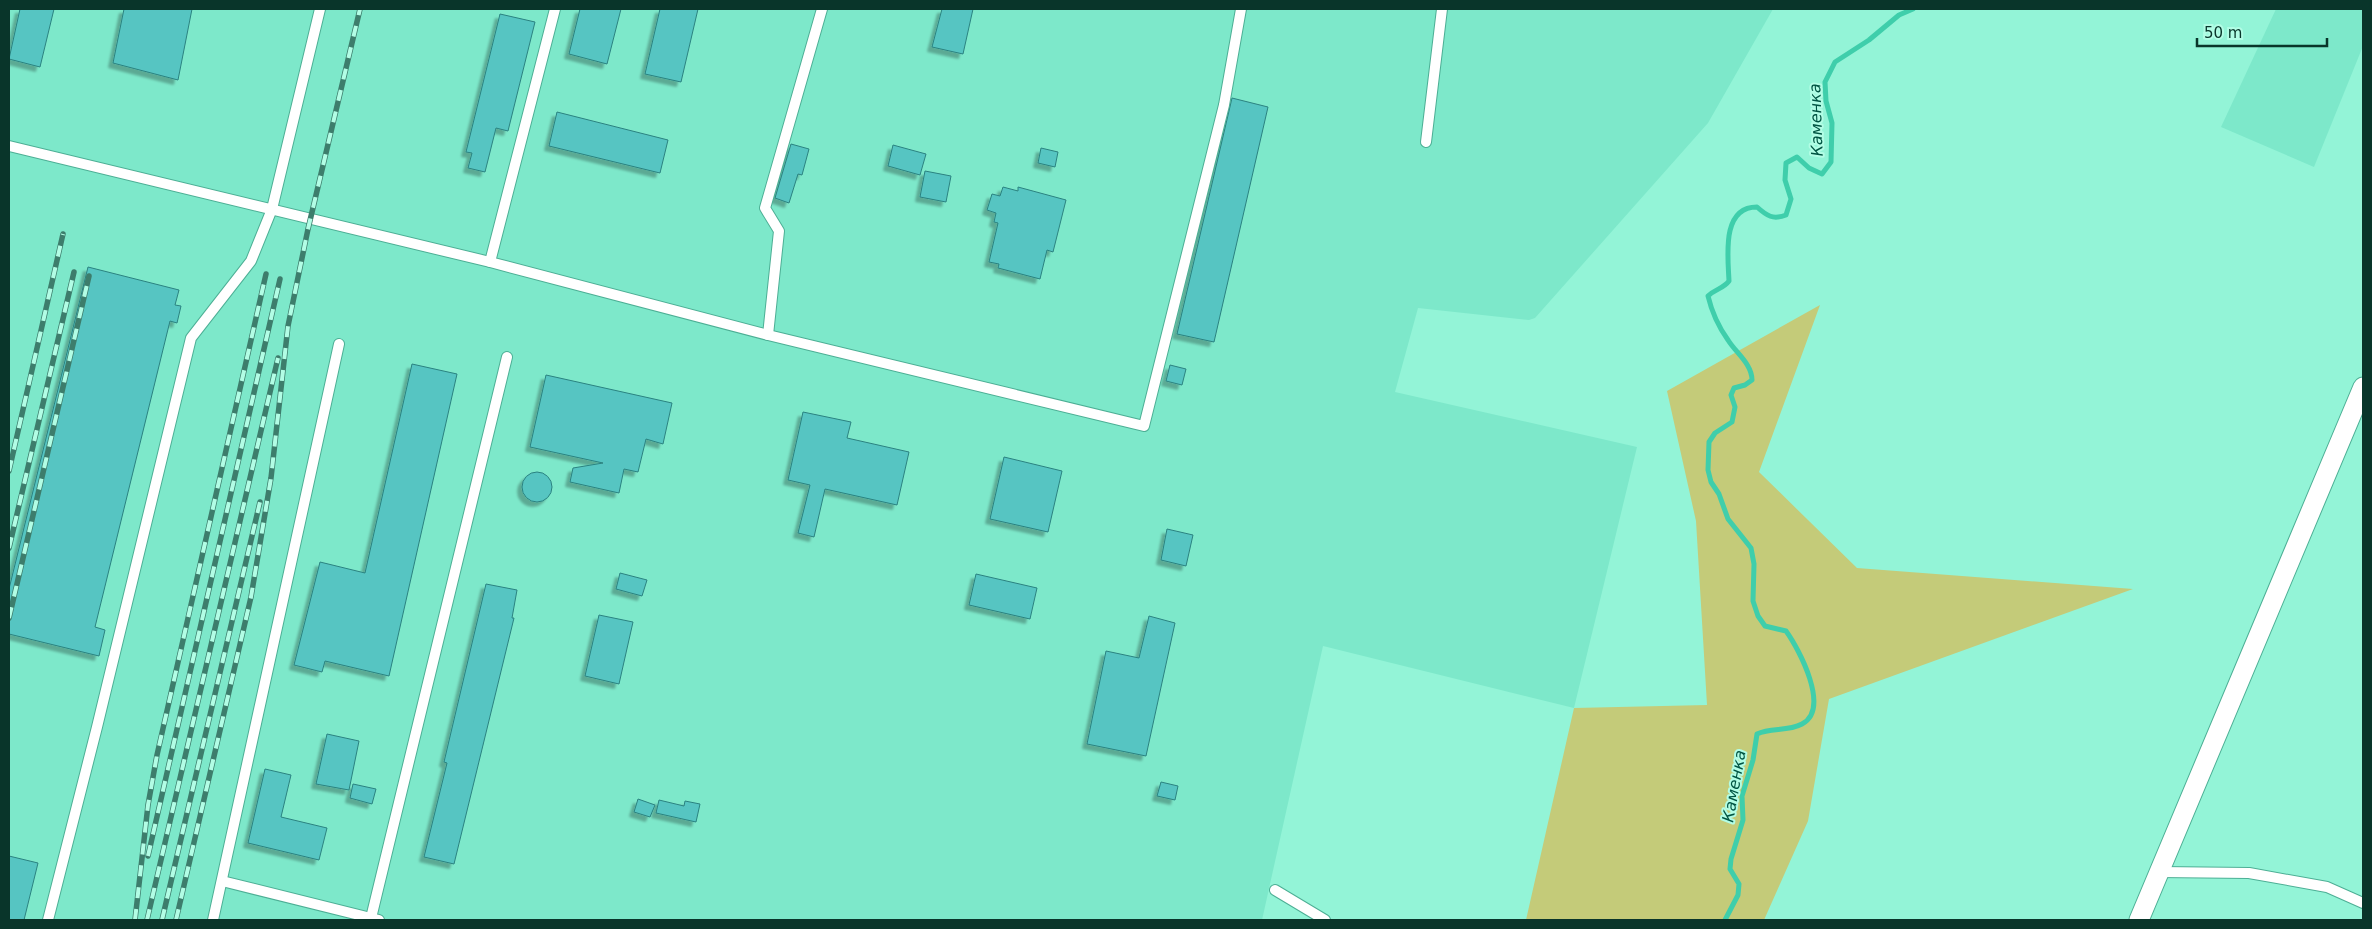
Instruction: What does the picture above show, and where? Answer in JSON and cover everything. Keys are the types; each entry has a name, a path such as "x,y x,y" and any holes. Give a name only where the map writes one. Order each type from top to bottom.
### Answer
{"street":[{"path":"2139,920 2363,388"}],"lane":[{"path":"48,920 97,727 191,338 251,261 272,208 320,9"},
{"path":"490,262 555,9"},
{"path":"768,335 779,232 765,208 822,9"},
{"path":"9,146 272,208 490,262 768,335 1144,426 1224,105 1241,9"},
{"path":"1426,142 1442,9"},
{"path":"213,920 339,344"},
{"path":"222,881 375,919 507,356"},
{"path":"2159,872 2215,871 2258,875 2327,887 2363,902"},
{"path":"1275,890 1325,920"}],"shaded area":[{"path":"9,9 1773,9 1708,123 1535,318 1529,320 1418,308 1395,392 1637,447 1574,708 1323,646 1262,920 9,920"},
{"path":"2276,9 2363,9 2363,46 2314,167 2221,127"},
{"path":"1820,305 1759,472 1857,568 2133,589 1829,699 1808,821 1764,920 1526,920 1574,708 1707,705 1696,521 1667,391"}],"building":[{"path":"20,9 54,9 40,67 9,59"},
{"path":"124,9 192,9 178,80 113,63"},
{"path":"580,9 621,9 607,64 569,54"},
{"path":"660,9 698,9 681,82 645,74"},
{"path":"942,9 973,9 963,54 932,47"},
{"path":"500,14 535,22 508,131 496,128 485,172 468,168 472,153 466,152"},
{"path":"1232,98 1268,107 1214,342 1177,334"},
{"path":"557,112 668,140 660,173 549,146"},
{"path":"791,144 809,149 802,175 798,174 789,203 775,198"},
{"path":"893,145 926,154 920,175 888,166"},
{"path":"1041,148 1058,152 1055,167 1038,163"},
{"path":"925,171 951,176 946,202 920,197"},
{"path":"1003,187 1018,191 1018,187 1066,200 1053,252 1047,250 1040,279 998,268 999,264 989,262 998,223 994,222 996,213 987,210 992,194 1000,196"},
{"path":"88,267 179,290 175,305 181,306 177,323 170,321 95,627 105,630 99,656 9,634 9,589"},
{"path":"412,364 457,374 389,676 325,661 322,672 294,665 320,562 365,573"},
{"path":"1170,365 1186,369 1182,385 1166,381"},
{"path":"546,375 672,403 663,444 646,439 638,472 624,469 619,493 570,482 573,468 603,463 530,447"},
{"path":"803,412 851,422 847,438 909,452 897,505 825,489 814,537 798,533 810,485 788,480"},
{"path":"1004,457 1062,471 1048,532 990,519"},
{"path":"537,472 548,476 552,487 548,498 537,502 526,498 522,487 526,476"},
{"path":"1167,529 1193,535 1186,566 1161,560"},
{"path":"620,573 647,580 642,596 616,589"},
{"path":"976,574 1037,588 1030,619 969,605"},
{"path":"486,584 517,590 512,618 514,618 454,864 424,857 447,763 444,762"},
{"path":"599,615 633,622 619,684 585,676"},
{"path":"1149,616 1175,623 1146,756 1087,744 1106,651 1139,658"},
{"path":"327,734 359,741 349,790 316,784"},
{"path":"265,769 291,775 281,817 327,828 319,860 248,843"},
{"path":"1161,782 1178,786 1175,800 1157,796"},
{"path":"353,784 376,789 372,804 350,798"},
{"path":"638,799 655,805 650,817 634,812"},
{"path":"659,800 684,806 685,801 700,804 696,822 656,813"},
{"path":"9,856 38,863 24,920 9,920"}],"waterway":[{"name":"Каменка","path":"1725,920 1738,895 1739,884 1730,869 1731,859 1743,820 1742,796 1753,760 1757,734 1791,728 1802,724 1810,716 1814,706 1810,679 1792,640 1786,631 1765,626 1758,616 1753,601 1754,564 1751,548 1728,519 1719,494 1711,482 1708,470 1709,442 1715,433 1732,422 1735,407 1731,395 1734,388 1745,385 1752,380 1747,364 1731,345 1718,324 1708,296 1729,281 1729,235 1737,215 1745,209 1757,207 1770,216 1786,215 1791,199 1785,180 1786,163 1797,157 1809,168 1822,174 1831,162 1832,123 1826,101 1825,82 1835,62 1869,40 1899,15 1913,9"}],"railway":[{"path":"176,920 251,597 271,478 288,326 308,229 360,9"},
{"path":"9,471 63,234"},
{"path":"9,548 74,272"},
{"path":"135,920 148,805 157,755 266,274"},
{"path":"9,618 89,276"},
{"path":"148,856 280,279"},
{"path":"147,920 278,358"},
{"path":"162,920 260,502"}]}
